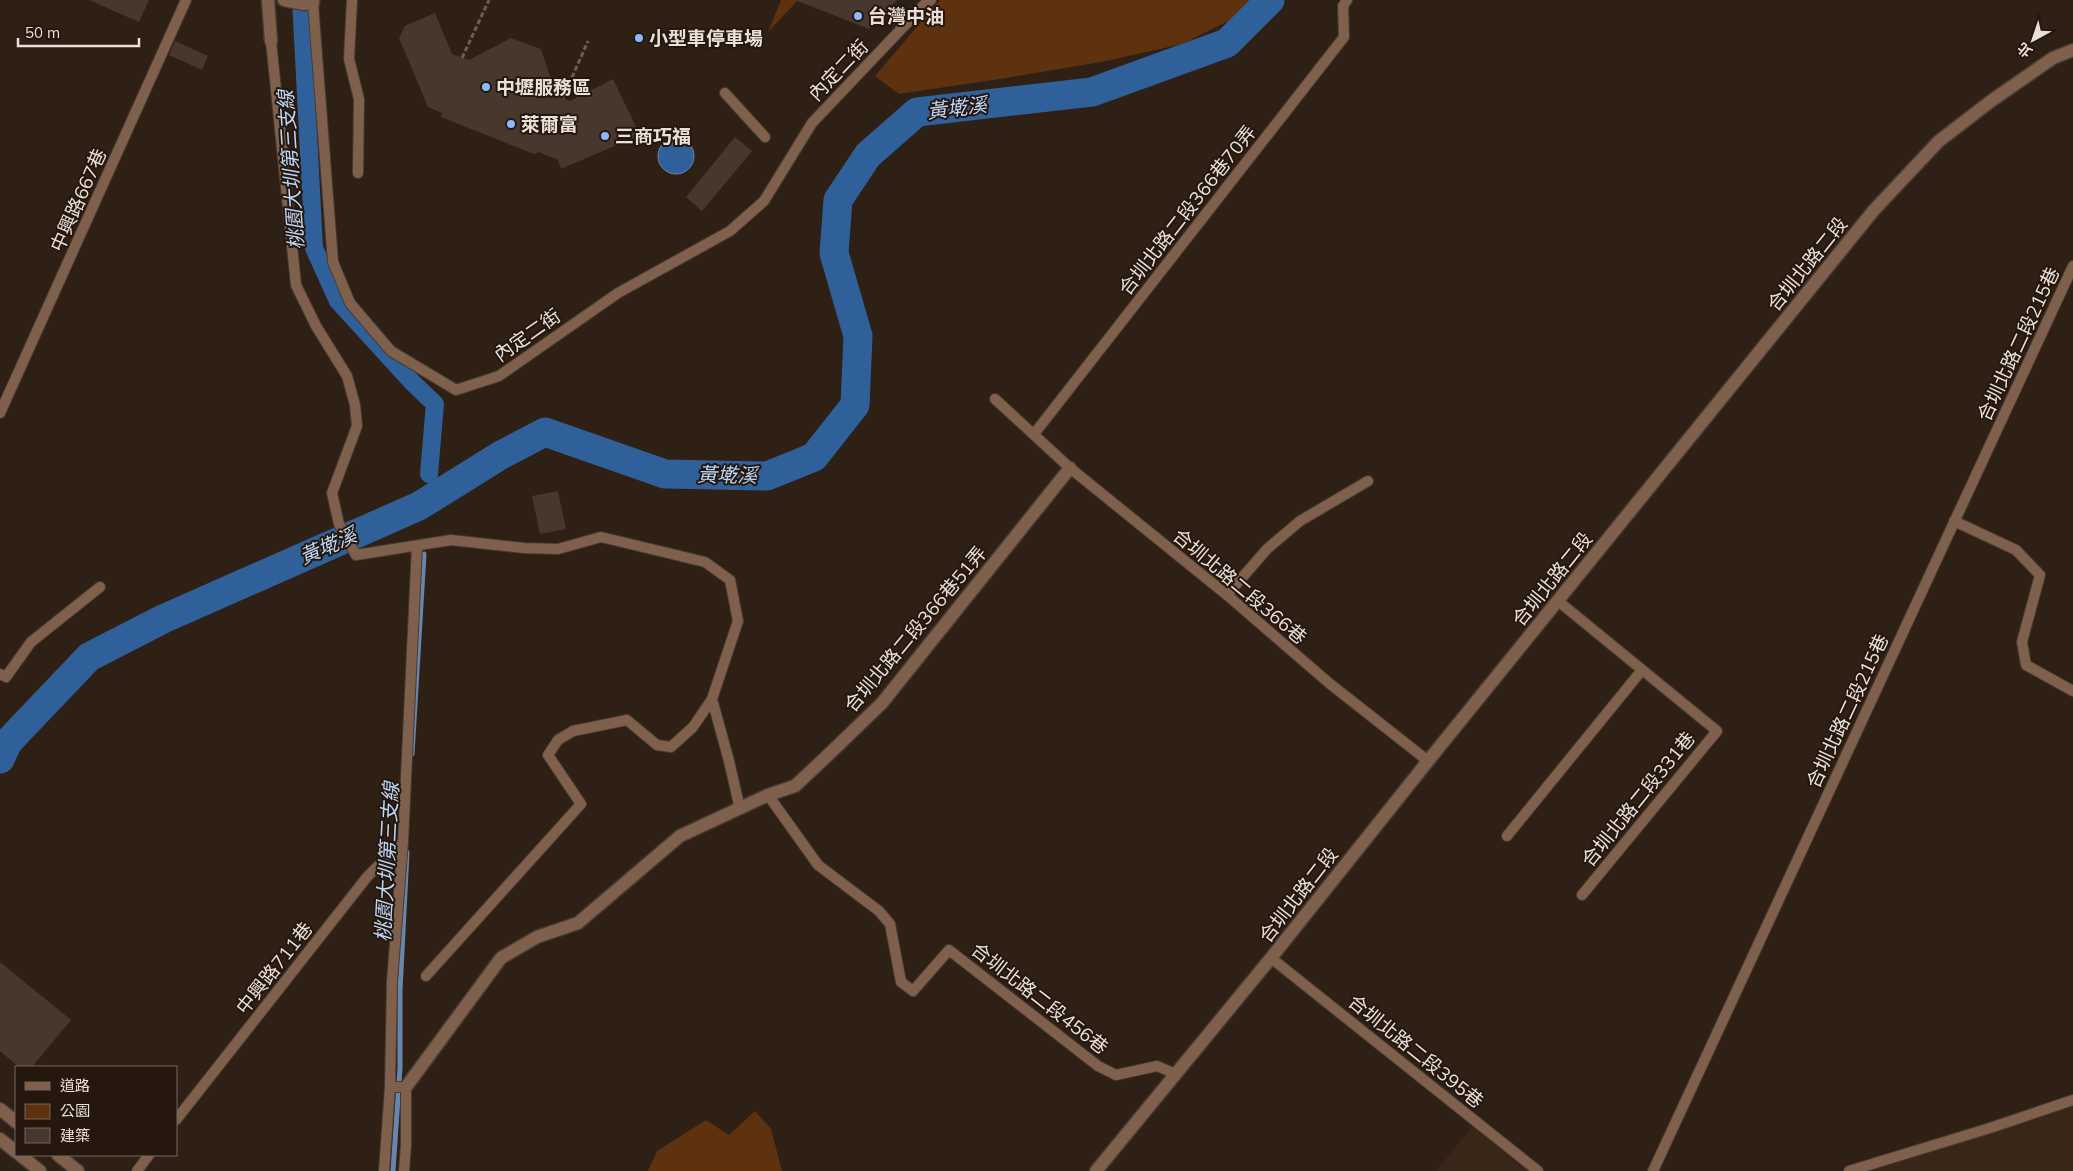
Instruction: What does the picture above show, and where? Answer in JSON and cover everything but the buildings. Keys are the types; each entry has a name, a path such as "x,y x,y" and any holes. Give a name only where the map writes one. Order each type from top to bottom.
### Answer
{"street":[{"path":"268,0 271,41"},
{"path":"284,0 310,2"},
{"name":"合圳北路二段","path":"1096,1171 1271,958 1874,210 1939,141 1991,101 2053,58 2073,50"},
{"name":"合圳北路二段366巷51弄","path":"406,1086 501,958 537,937 578,923 680,836 740,810 768,795 795,786 882,703 1070,468"},
{"path":"0,1109 15,1121"},
{"path":"0,1139 15,1151"},
{"path":"21,1156 40,1171"},
{"path":"59,1156 78,1171"}],"lane":[{"name":"中興路667巷","path":"0,413 186,0"},
{"path":"352,0 349,59 359,100 358,173"},
{"name":"內定二街","path":"310,2 333,262 350,303 392,351 456,390 499,376 618,293 730,231 764,201 812,123 924,5 932,0"},
{"name":"合圳北路二段366巷70弄","path":"1034,434 1344,37 1343,6 1347,0"},
{"path":"271,41 296,285 316,326 347,376 355,405 357,426 332,493 339,524 356,555 452,540 524,548 558,549 601,537 705,562 730,580 738,621 712,699 693,727 672,747 658,745 627,720 573,731 558,740 548,755 581,804 426,976"},
{"path":"725,93 765,137"},
{"name":"合圳北路二段215巷","path":"1653,1171 2073,266"},
{"name":"合圳北路二段366巷","path":"994,399 1070,468 1227,595 1329,683 1428,762"},
{"path":"1227,595 1266,549 1300,522 1368,481"},
{"path":"1954,521 2016,550 2040,575 2022,642 2026,665 2073,691"},
{"path":"384,1171 390,1088 392,982 403,841 417,546"},
{"path":"0,674 6,676 32,642 100,587"},
{"name":"合圳北路二段331巷","path":"1558,601 1717,731 1582,895"},
{"path":"1507,836 1642,670"},
{"path":"712,699 730,760 740,810"},
{"name":"合圳北路二段456巷","path":"768,795 818,865 879,912 890,924 900,982 913,991 949,950 1098,1066 1116,1075 1157,1066 1176,1074"},
{"name":"中興路711巷","path":"178,1117 367,877 403,841"},
{"name":"合圳北路二段395巷","path":"1271,958 1538,1171"},
{"path":"390,1088 406,1086 404,1171"},
{"path":"1849,1171 1990,1128 2073,1100"},
{"path":"137,1171 148,1156"}],"path":[{"path":"462,58 489,0"},
{"path":"563,98 588,41"}],"shaded area":[{"path":"2073,1102 2073,1171 1866,1171"},
{"path":"1475,1123 1533,1171 1436,1171"}],"green space":[{"path":"781,0 798,0 768,32"},
{"path":"940,0 1252,0 1236,17 1182,44 1106,61 899,94 875,76"},
{"path":"755,1111 771,1129 782,1171 648,1171 657,1151 706,1120 729,1135"}],"water":[{"path":"676,138 688,144 694,156 688,168 676,174 664,168 658,156 664,144"}],"waterway":[{"name":"桃園大圳第三支線","path":"301,0 314,248 338,301 412,382 435,404 429,474"},
{"name":"黃墘溪","path":"0,759 8,742 89,657 163,619 419,506 501,455 545,432 665,474 767,476 814,457 855,405 858,336 834,253 838,200 868,155 917,112 1092,92 1227,43 1270,0"},
{"name":"桃園大圳第三支線","path":"412,754 424,554"},
{"name":"桃園大圳第三支線","path":"393,1171 400,1068 400,990 407,852"}],"place":[{"name":"台灣中油","path":"858,16"},
{"name":"小型車停車場","path":"639,38"},
{"name":"中壢服務區","path":"486,87"},
{"name":"萊爾富","path":"511,124"},
{"name":"三商巧福","path":"605,136"}]}
